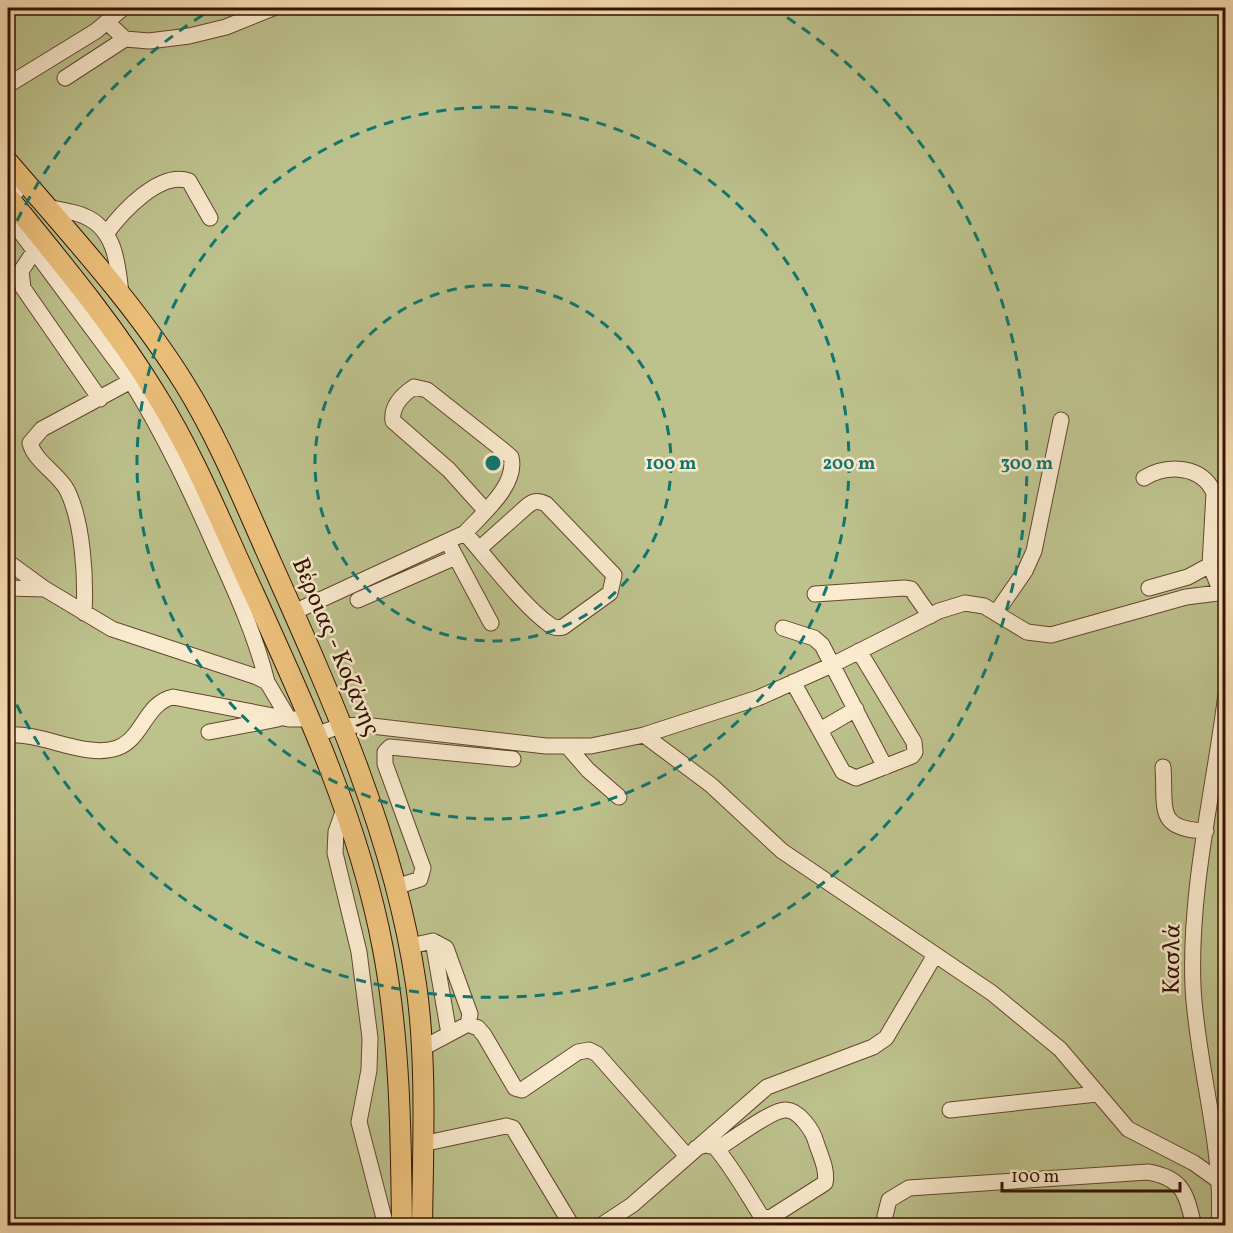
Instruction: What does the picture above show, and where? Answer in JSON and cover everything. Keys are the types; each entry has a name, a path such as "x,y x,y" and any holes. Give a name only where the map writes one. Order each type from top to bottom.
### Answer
{"main road":[{"name":"Βέροιας - Κοζάνης","path":"8,162 121,294 184,382 206,422 294,612 340,726 384,841 410,946 417,988 421,1049 424,1226"},
{"name":"Βέροιας - Κοζάνης","path":"8,198 111,327 157,396 206,489 314,727 344,809 377,920 389,989 397,1064 402,1226"}],"street":[{"path":"8,85 57,57 123,8"},
{"path":"65,78 125,39 149,40 189,36 226,27 273,8"},
{"path":"107,22 125,39"},
{"path":"106,234 144,194 175,180 189,181 210,218"},
{"path":"25,182 8,198 12,222 131,381 156,421 248,621 267,682 285,719"},
{"path":"47,207 85,216 106,234 116,252 121,294"},
{"path":"34,250 21,271 23,288 100,399"},
{"path":"84,613 82,553 73,507 66,489 30,443 42,429 131,381"},
{"path":"294,612 448,543 465,533 485,510 511,474 511,457 427,390 414,387 405,393 394,408 393,421 449,470 485,510"},
{"path":"996,613 1025,571 1034,552 1061,420"},
{"path":"8,735 36,736 80,747 106,750 128,742 156,704 173,697 314,727 363,725 568,747 591,746 644,735 707,716 793,682 930,616 964,603 984,606 1012,626 1027,632 1051,635 1186,597 1223,592 1210,565 1214,493 1210,484 1195,473 1168,468 1157,470 1144,478"},
{"path":"465,533 479,549 531,608 550,625 557,628 563,627 610,593 612,588 614,575 546,504 540,501 533,501 479,549"},
{"path":"448,543 491,623"},
{"path":"358,600 456,556"},
{"path":"8,562 45,589 112,628 236,668 267,682"},
{"path":"1149,588 1188,578 1210,565"},
{"path":"8,588 45,589"},
{"path":"815,594 911,589 930,616"},
{"path":"783,628 814,638 822,645 885,767"},
{"path":"793,682 843,772 850,777 856,778 912,756 915,747 859,651"},
{"name":"Κασλά","path":"1219,1226 1223,1183 1199,1047 1193,987 1194,926 1206,831 1218,798 1226,694"},
{"path":"820,730 856,709"},
{"path":"209,732 285,719"},
{"path":"644,735 711,785 782,851 992,993 1049,1040 1077,1068 1096,1094 1128,1129 1223,1183"},
{"path":"396,887 420,879 423,868 384,764 385,752 390,747 513,759"},
{"path":"568,747 588,770 619,797"},
{"path":"1163,767 1166,815 1170,822 1187,830 1206,831"},
{"path":"344,809 336,832 335,853 359,952 370,1038 369,1070 359,1122 386,1226"},
{"path":"433,941 449,1034"},
{"path":"410,946 433,941 440,944 449,954 469,1008 468,1024"},
{"path":"600,1226 632,1205 767,1087 873,1047 886,1038 935,955"},
{"path":"421,1049 439,1042 468,1024 478,1028 514,1088 522,1090 578,1052 589,1050 597,1054 691,1152"},
{"path":"950,1110 1096,1094"},
{"path":"691,1152 705,1145 717,1149 760,1216 765,1218 770,1218 825,1183 826,1173 815,1136 795,1112 787,1110 776,1113 717,1149"},
{"path":"422,1144 506,1126 513,1128 572,1226"},
{"path":"886,1226 885,1216 890,1200 909,1188 1148,1172 1164,1174 1185,1192 1194,1226"}],"green space":[{"path":"8,8 1225,8 1225,1225 8,1225"}]}
